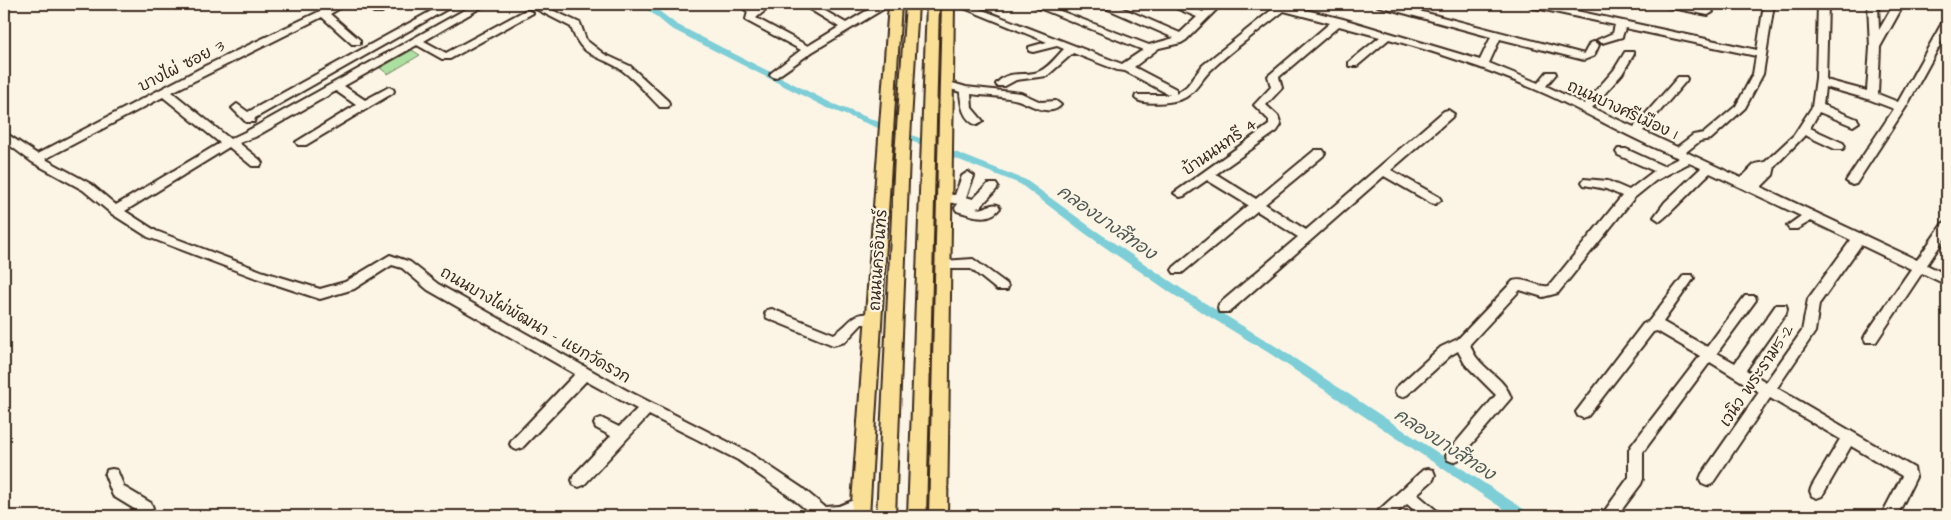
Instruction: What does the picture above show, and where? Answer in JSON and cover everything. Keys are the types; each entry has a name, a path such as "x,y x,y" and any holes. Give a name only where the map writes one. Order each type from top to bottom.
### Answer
{"main road":[{"name":"ถนนนครอินทร์","path":"860,510 893,4"},
{"path":"901,4 904,44 908,50"},
{"name":"ถนนนครอินทร์","path":"886,516 902,155 912,4"},
{"path":"918,516 933,4"},
{"path":"938,516 943,266 949,200 945,167 948,4"},
{"path":"926,281 932,300 937,342 942,356"}],"street":[{"name":"บางไผ่ ซอย 3","path":"36,159 209,68 342,4"},
{"path":"367,4 378,10"},
{"path":"237,108 249,118 451,4"},
{"path":"116,211 229,143 337,86 482,4"},
{"path":"743,4 756,12"},
{"path":"768,4 751,16 751,19 808,50"},
{"path":"806,4 848,28"},
{"path":"775,75 808,50 848,28 882,6 893,4"},
{"path":"959,4 1111,66 1126,67 1172,92"},
{"path":"1034,4 1150,49"},
{"path":"1105,4 1182,38"},
{"path":"1175,4 1205,16"},
{"path":"1126,67 1150,49 1182,38 1217,4"},
{"path":"1382,4 1584,57 1589,56 1598,42 1618,35 1621,23"},
{"path":"1531,4 1545,5 1761,54"},
{"path":"1667,4 1708,12"},
{"path":"1402,391 1446,351 1463,343 1518,284 1548,293 1574,268 1630,195 1683,155 1706,142 1707,136 1740,108 1758,74 1769,4"},
{"path":"1748,185 1769,172 1769,166 1804,130 1817,108 1824,4"},
{"path":"1872,4 1875,47 1872,96"},
{"path":"1875,47 1899,4"},
{"path":"1140,98 1169,99 1181,96 1191,88 1207,67 1276,5"},
{"name":"ถนนบางศรีเมือง 1","path":"1276,5 1308,8 1339,21 1483,65 1585,109 1947,280"},
{"path":"417,40 446,58 529,8 576,25 580,41 600,56 626,68 639,78 651,94 664,104"},
{"path":"323,13 356,42"},
{"name":"บ้านนนทรี 4","path":"1180,193 1273,128 1275,125 1274,119 1259,105 1277,88 1273,76 1339,21"},
{"path":"1852,181 1900,107 1947,23"},
{"path":"1353,64 1388,35"},
{"path":"1483,65 1497,35"},
{"path":"1033,49 1056,44"},
{"path":"1001,84 1014,77 1043,74 1071,49"},
{"path":"1585,109 1618,72 1629,54"},
{"path":"1538,88 1551,74"},
{"path":"1635,133 1682,79"},
{"path":"1820,82 1872,96 1900,107"},
{"path":"946,84 965,90 1021,97 1044,107 1056,105"},
{"path":"337,86 365,106"},
{"path":"965,90 967,109 977,122"},
{"path":"302,142 389,91"},
{"path":"167,94 256,163"},
{"path":"1817,108 1854,122"},
{"path":"1224,308 1448,114"},
{"path":"1804,130 1839,146"},
{"name":"ถนนบางไผ่พัฒนา - แยกวัดรวก","path":"4,136 36,159 87,187 116,211 152,234 260,275 320,294 349,286 390,260 406,265 434,287 585,373 743,456 785,484 824,515"},
{"path":"1622,152 1663,171"},
{"path":"1178,270 1255,204 1319,153"},
{"path":"1660,217 1669,205 1709,167"},
{"path":"1382,170 1435,200"},
{"path":"1207,174 1306,236"},
{"path":"949,200 968,176"},
{"path":"1588,182 1608,185 1630,195"},
{"path":"949,200 976,204 992,187"},
{"path":"949,200 981,214 994,208"},
{"path":"1793,226 1812,215"},
{"path":"1872,338 1947,226"},
{"name":"เวนิว พระราม5-2","path":"1707,479 1767,388 1808,332 1813,303 1859,238"},
{"path":"943,266 973,264 1002,287"},
{"path":"1583,412 1648,328 1654,325 1688,278"},
{"path":"1608,516 1636,478 1636,450 1750,300"},
{"path":"1737,371 1781,309"},
{"path":"772,314 833,340 840,338 859,320 873,320"},
{"path":"1654,325 1660,326 1767,388 1909,473 1909,477 1889,516"},
{"path":"1453,456 1504,398 1502,390 1478,371 1466,354 1463,343"},
{"path":"517,444 585,373"},
{"path":"579,480 647,407"},
{"path":"601,424 621,435"},
{"path":"1817,491 1850,437"},
{"path":"112,474 118,491 146,508 141,516"},
{"path":"1383,516 1428,475"},
{"path":"1406,495 1432,516"},
{"path":"824,515 860,510"}],"green space":[{"path":"412,50 420,55 388,74 380,68"}],"waterway":[{"name":"คลองบางสีทอง","path":"645,4 673,26 828,105 1023,182 1089,231 1178,292 1273,350 1524,516"}]}
